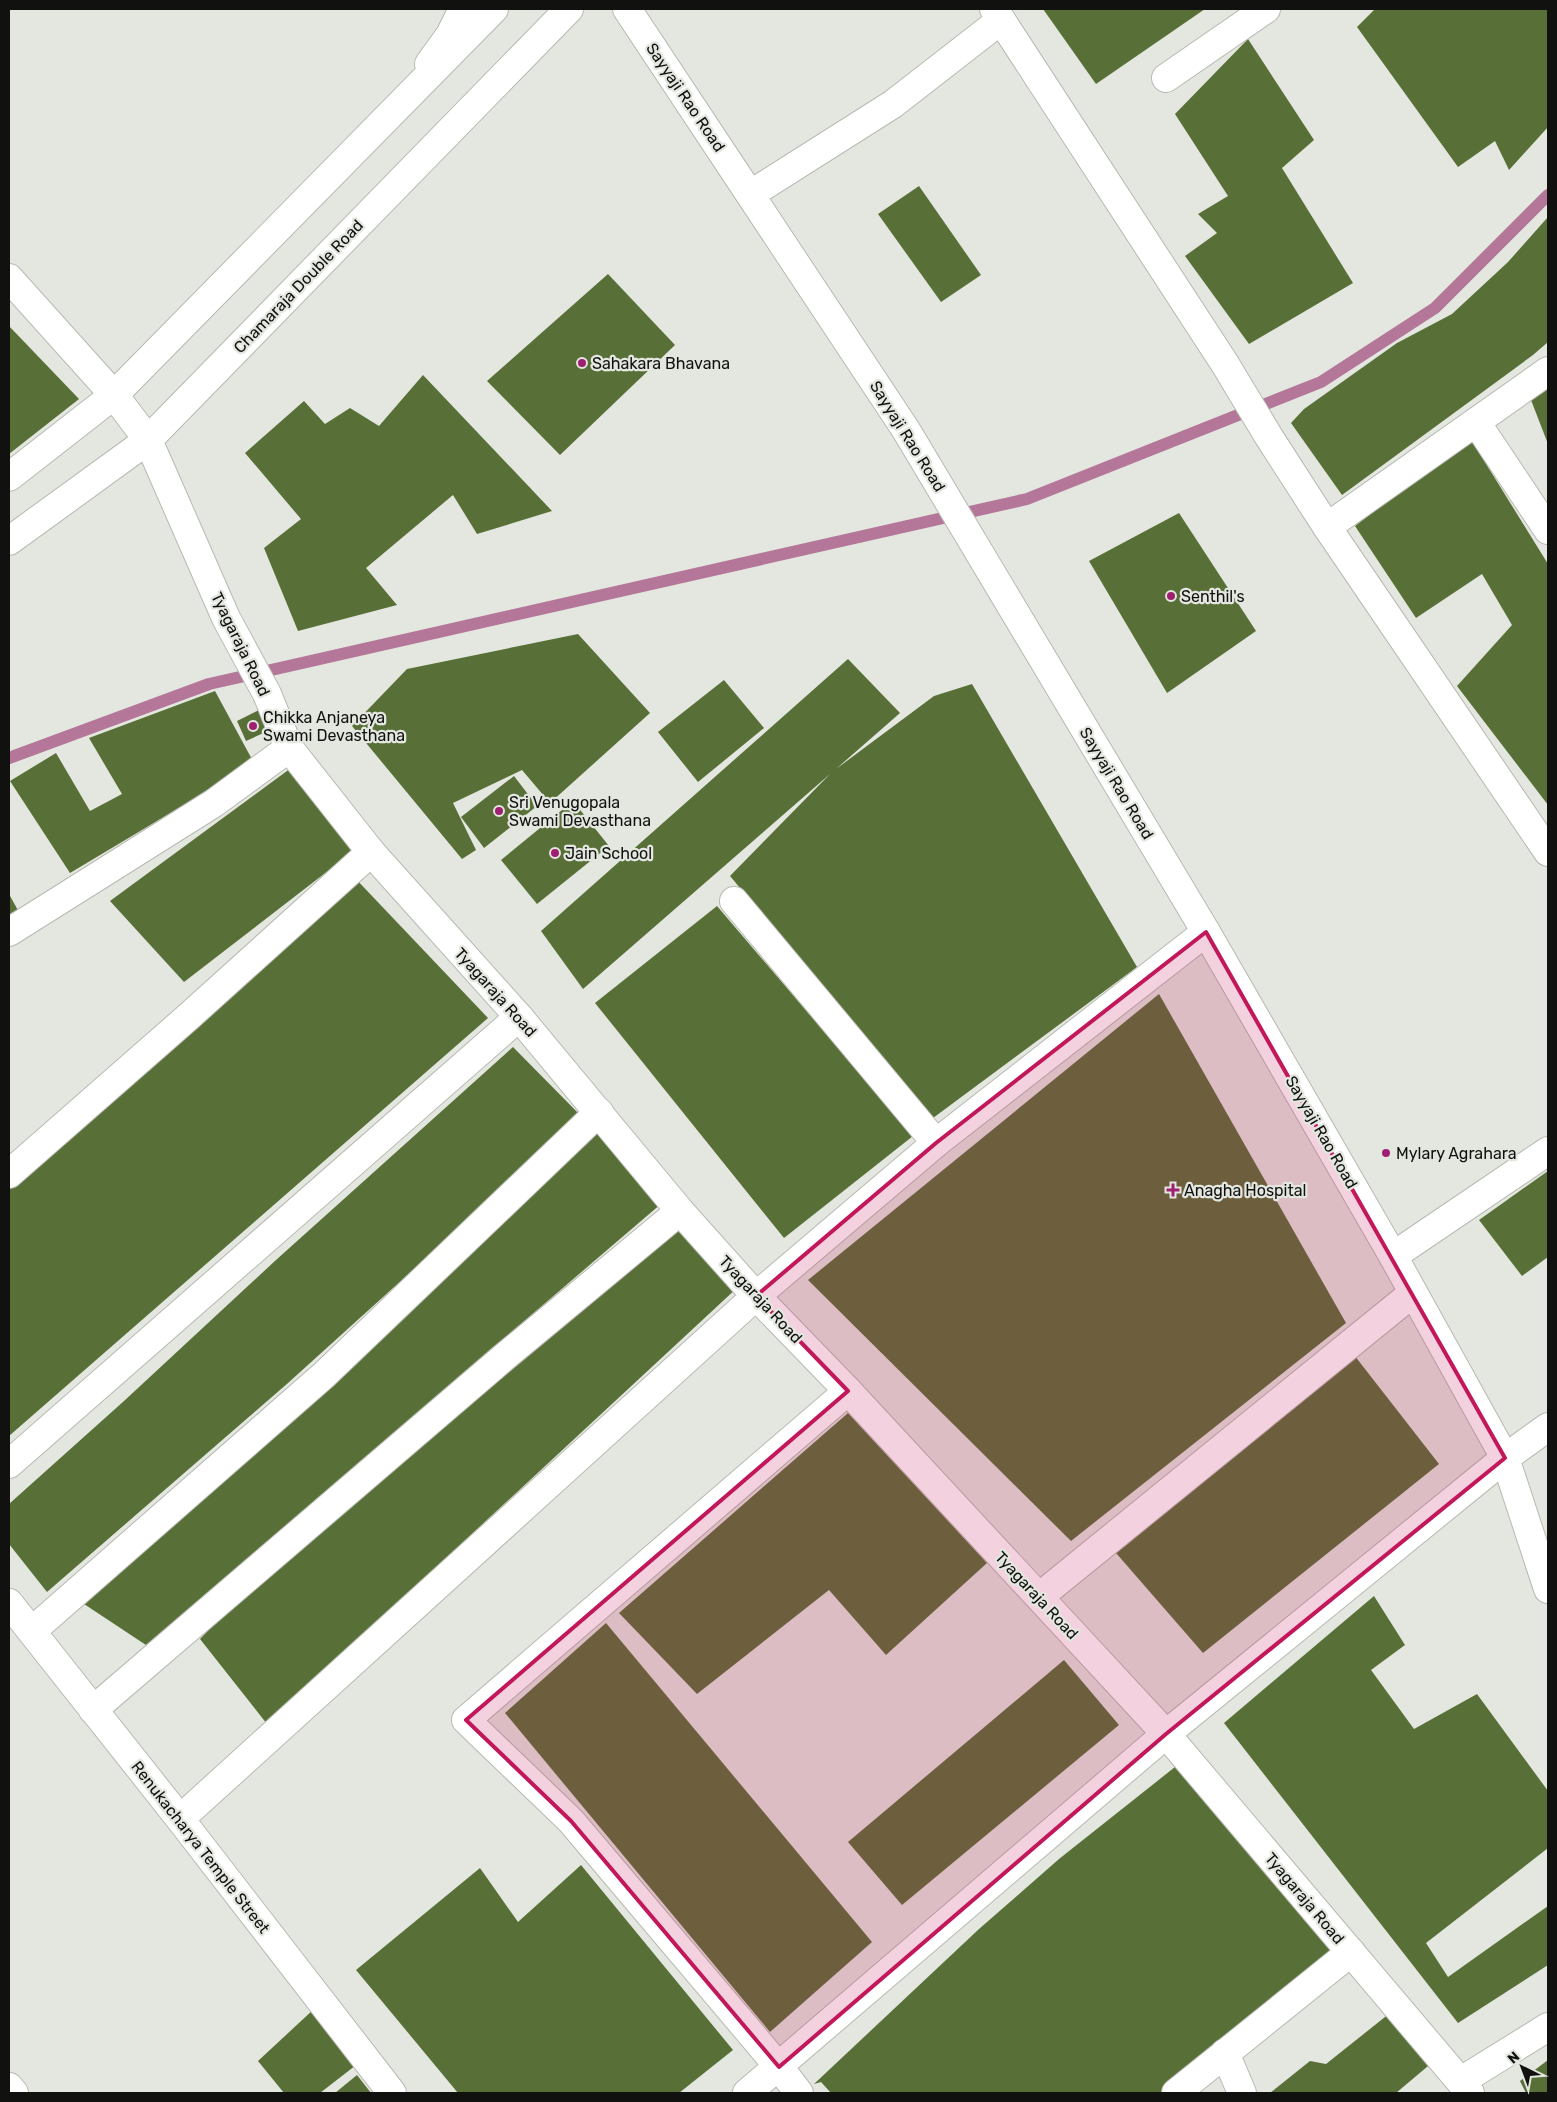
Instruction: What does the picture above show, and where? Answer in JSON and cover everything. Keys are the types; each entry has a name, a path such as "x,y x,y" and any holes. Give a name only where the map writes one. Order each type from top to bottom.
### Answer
{"street":[{"path":"399,105 450,35 463,9"},
{"path":"9,477 114,394 494,9"},
{"name":"Chamaraja Double Road","path":"9,541 148,440 569,9"},
{"name":"Sayyaji Rao Road","path":"627,9 906,430 1206,932 1414,1293 1504,1458 1548,1589"},
{"path":"1166,78 1266,9"},
{"path":"751,194 893,104 997,14 1225,364 1327,527 1548,852"},
{"name":"Tyagaraja Road","path":"9,278 114,394 148,440 226,618 267,694 289,748 371,852 519,1016 680,1211 756,1296 848,1391 1166,1734 1466,2087"},
{"path":"1327,527 1548,371"},
{"path":"1476,422 1545,519"},
{"path":"9,932 214,802 289,748"},
{"path":"9,1174 187,1018 371,852"},
{"path":"734,901 936,1143"},
{"path":"180,1819 756,1296 936,1143 1206,932"},
{"path":"9,1464 519,1016"},
{"path":"32,1631 324,1374 599,1112"},
{"path":"1393,1256 1548,1151"},
{"path":"93,1710 496,1364 680,1211"},
{"path":"1039,1597 1414,1293"},
{"path":"799,2093 571,1821 466,1720 848,1391"},
{"path":"747,2093 1166,1734 1504,1458 1548,1428"},
{"name":"Renukacharya Temple Street","path":"9,1603 180,1819 392,2093"},
{"path":"1176,2093 1351,1952"},
{"path":"1466,2087 1548,2027"},
{"path":"1225,2053 1242,2093"},
{"path":"9,2087 14,2093"}],"highlighted area":[{"path":"1206,932 1505,1458 1166,1734 779,2067 571,1821 466,1720 848,1391 756,1296 936,1143"}],"building":[{"path":"1043,9 1205,9 1096,84"},
{"path":"1375,9 1548,9 1548,127 1509,170 1495,141 1458,167 1357,27"},
{"path":"1248,39 1314,140 1282,168 1353,283 1249,344 1185,256 1217,233 1198,214 1228,196 1175,114"},
{"path":"919,186 981,275 941,302 878,214"},
{"path":"1548,217 1548,342 1342,495 1291,423 1304,409 1397,343 1452,314 1508,262"},
{"name":"Sahakara Bhavana","path":"608,274 675,345 560,455 487,381"},
{"path":"9,326 79,399 9,454"},
{"path":"423,375 552,511 477,534 453,495 366,568 397,605 298,631 264,548 301,519 245,453 304,401 325,424 350,408 379,426"},
{"path":"1548,385 1548,444 1531,400"},
{"path":"1470,438 1548,564 1548,805 1457,686 1512,625 1482,574 1416,618 1355,526"},
{"name":"Senthil's","path":"1179,513 1256,631 1167,693 1089,561"},
{"path":"578,634 650,713 550,803 522,770 453,803 476,850 462,859 352,726 407,669"},
{"path":"848,659 900,713 836,769 934,696 972,684 1137,967 933,1118 730,876 830,774 583,989 541,931"},
{"path":"724,680 764,728 698,782 658,732"},
{"path":"215,691 254,763 70,873 10,781 56,753 90,811 122,794 89,738"},
{"name":"Chikka Anjaneya Swami Devasthana","path":"259,710 268,731 246,741 237,721"},
{"path":"291,768 355,850 184,982 110,901"},
{"name":"Sri Venugopala Swami Devasthana","path":"514,776 537,806 484,848 461,817"},
{"name":"Jain School","path":"573,801 609,846 537,904 501,860"},
{"path":"354,877 488,1018 9,1436 9,1187"},
{"path":"9,894 20,914 9,920"},
{"path":"717,906 913,1136 784,1238 595,1003"},
{"path":"1159,994 1346,1323 1071,1541 808,1280"},
{"path":"513,1047 582,1117 288,1383 47,1592 9,1544 9,1504"},
{"path":"596,1128 662,1203 146,1645 84,1604"},
{"path":"1548,1171 1548,1257 1522,1276 1479,1220"},
{"path":"678,1226 738,1287 267,1724 200,1639 262,1575"},
{"path":"1351,1351 1439,1464 1203,1653 1116,1553"},
{"path":"848,1413 987,1563 886,1655 829,1590 697,1694 619,1613"},
{"path":"1374,1596 1405,1645 1371,1670 1414,1729 1477,1694 1548,1791 1548,1848 1426,1943 1448,1977 1548,1906 1548,1965 1458,2023 1224,1723"},
{"path":"606,1623 872,1942 770,2032 505,1713"},
{"path":"1064,1660 1119,1725 902,1905 848,1842"},
{"path":"1175,1767 1333,1954 1163,2093 831,2093 821,2082 814,2084 979,1929 1059,1859"},
{"path":"581,1865 733,2050 679,2093 458,2093 356,1970 480,1868 518,1922"},
{"path":"314,2009 360,2062 320,2093 284,2093 258,2061"},
{"path":"1390,2013 1434,2061 1396,2093 1270,2093 1310,2061 1326,2064"},
{"path":"1548,2060 1548,2093 1526,2093 1520,2081"},
{"path":"357,2075 371,2093 335,2093"}],"waterway":[{"path":"9,758 209,684 1027,499 1321,382 1435,308 1548,195"}],"place":[{"name":"Sahakara Bhavana","path":"582,363"},
{"name":"Senthil's","path":"1171,596"},
{"name":"Chikka Anjaneya Swami Devasthana","path":"253,726"},
{"name":"Sri Venugopala Swami Devasthana","path":"499,811"},
{"name":"Jain School","path":"555,853"},
{"name":"Mylary Agrahara","path":"1386,1153"},
{"name":"Anagha Hospital","path":"1173,1190"}]}
